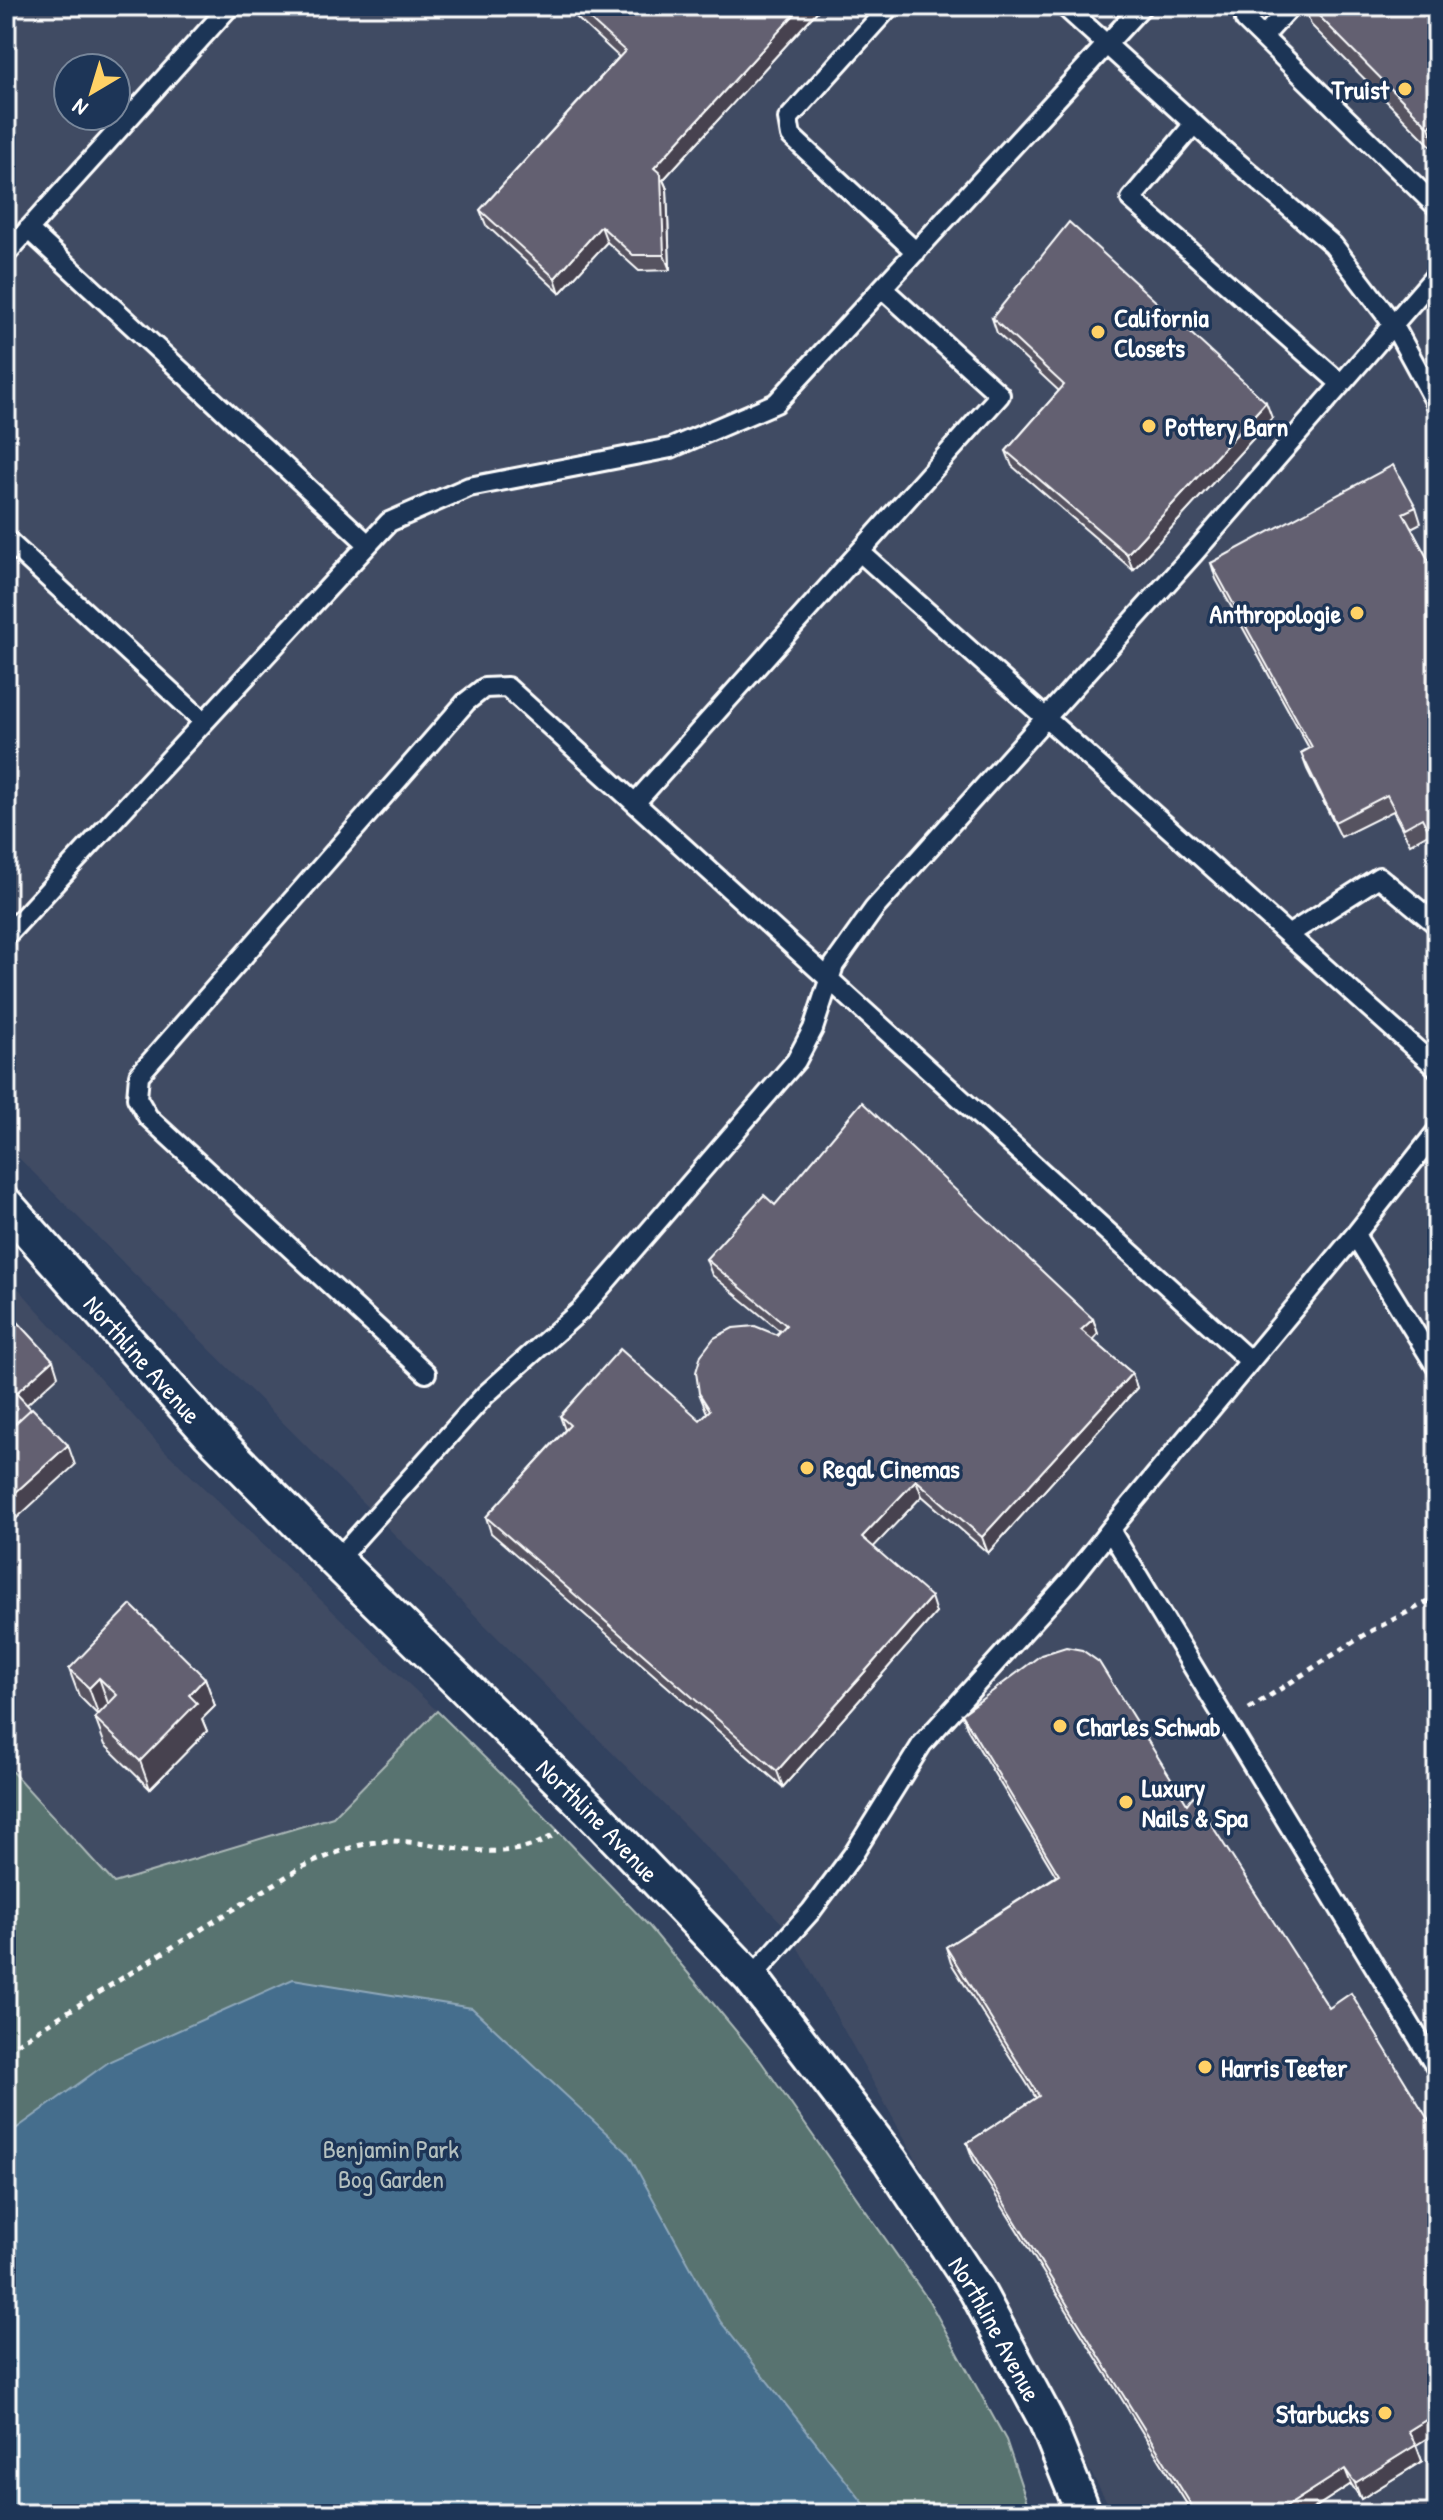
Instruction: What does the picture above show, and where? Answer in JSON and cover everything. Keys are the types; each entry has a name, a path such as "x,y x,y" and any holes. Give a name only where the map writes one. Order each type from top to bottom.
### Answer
{"street":[{"name":"Northline Avenue","path":"6,1205 209,1433 588,1808 751,1978 890,2160 977,2291 1046,2420 1084,2514"}],"lane":[{"path":"6,254 230,6"},
{"path":"890,6 788,119 791,136 916,252"},
{"path":"1064,6 1333,245 1393,324 1437,405"},
{"path":"6,936 389,522 469,487 671,448 776,403 1142,6"},
{"path":"1263,37 1291,6"},
{"path":"1245,20 1437,207"},
{"path":"1194,124 1131,199 1340,383"},
{"path":"28,229 368,544"},
{"path":"336,1561 485,1395 581,1310 757,1108 796,1061 813,1029 834,965 874,909 1437,274"},
{"path":"635,803 1000,395 882,288"},
{"path":"6,539 204,722"},
{"path":"860,552 1437,1068"},
{"path":"426,1373 148,1117 137,1098 139,1075 466,702 484,688 507,687 1250,1361"},
{"path":"1288,935 1379,877 1437,925"},
{"path":"751,1978 811,1911 846,1865 922,1744 1072,1578 1437,1131"},
{"path":"1355,1235 1437,1368"},
{"path":"1110,1530 1437,2069"}],"path":[{"path":"1227,1722 1369,1632 1437,1597"},
{"path":"6,2050 302,1867 346,1848 388,1841 504,1853 544,1842 588,1808"}],"shaded area":[{"path":"6,6 1437,6 1437,2514 1114,2514 787,1928 6,1145"},
{"path":"6,1275 163,1449 437,1711 333,1817 114,1883 6,1765"},
{"path":"293,1979 472,2008 628,2153 720,2321 872,2514 6,2514 6,2136 110,2061"}],"green space":[{"name":"Benjamin Park Bog Garden","path":"437,1711 542,1814 649,1926 760,2060 929,2301 1006,2440 1031,2514 6,2514 6,1765 114,1883 333,1817"}],"building":[{"path":"575,6 802,6 654,168 661,174 664,255 633,255 601,226 555,278 480,210 625,51"},
{"name":"Truist","path":"1309,6 1437,6 1437,119 1429,127"},
{"path":"1069,222 1266,402 1127,554 1006,451 1064,385 992,318"},
{"path":"1393,465 1416,507 1403,513 1437,576 1437,846 1422,818 1404,828 1387,795 1335,822 1301,753 1312,747 1211,563"},
{"name":"Regal Cinemas","path":"862,1102 1093,1319 1081,1330 1132,1373 982,1537 916,1480 862,1537 931,1597 777,1771 486,1517 570,1425 560,1416 620,1349 700,1420 710,1410 699,1393 696,1372 701,1355 714,1338 733,1328 755,1326 777,1335 786,1325 706,1259 764,1195 775,1205"},
{"path":"6,1309 53,1360 16,1393 31,1409 6,1432"},
{"path":"32,1408 68,1445 6,1501 6,1432"},
{"path":"131,1605 205,1678 189,1695 197,1703 140,1761 95,1718 117,1695 99,1678 89,1688 69,1669"},
{"name":"Harris Teeter","path":"1066,1647 1082,1650 1099,1662 1187,1804 1193,1796 1329,2008 1351,1993 1437,2134 1437,2413 1408,2431 1416,2445 1355,2483 1345,2469 1275,2514 1197,2514 967,2143 1039,2096 946,1947 1059,1875 962,1714 1041,1655"}],"place":[{"name":"Truist","path":"1405,89"},
{"name":"California Closets","path":"1098,332"},
{"name":"Pottery Barn","path":"1149,426"},
{"name":"Anthropologie","path":"1357,613"},
{"name":"Regal Cinemas","path":"807,1468"},
{"name":"Charles Schwab","path":"1060,1726"},
{"name":"Luxury Nails & Spa","path":"1126,1802"},
{"name":"Harris Teeter","path":"1205,2067"},
{"name":"Starbucks","path":"1385,2413"}]}
